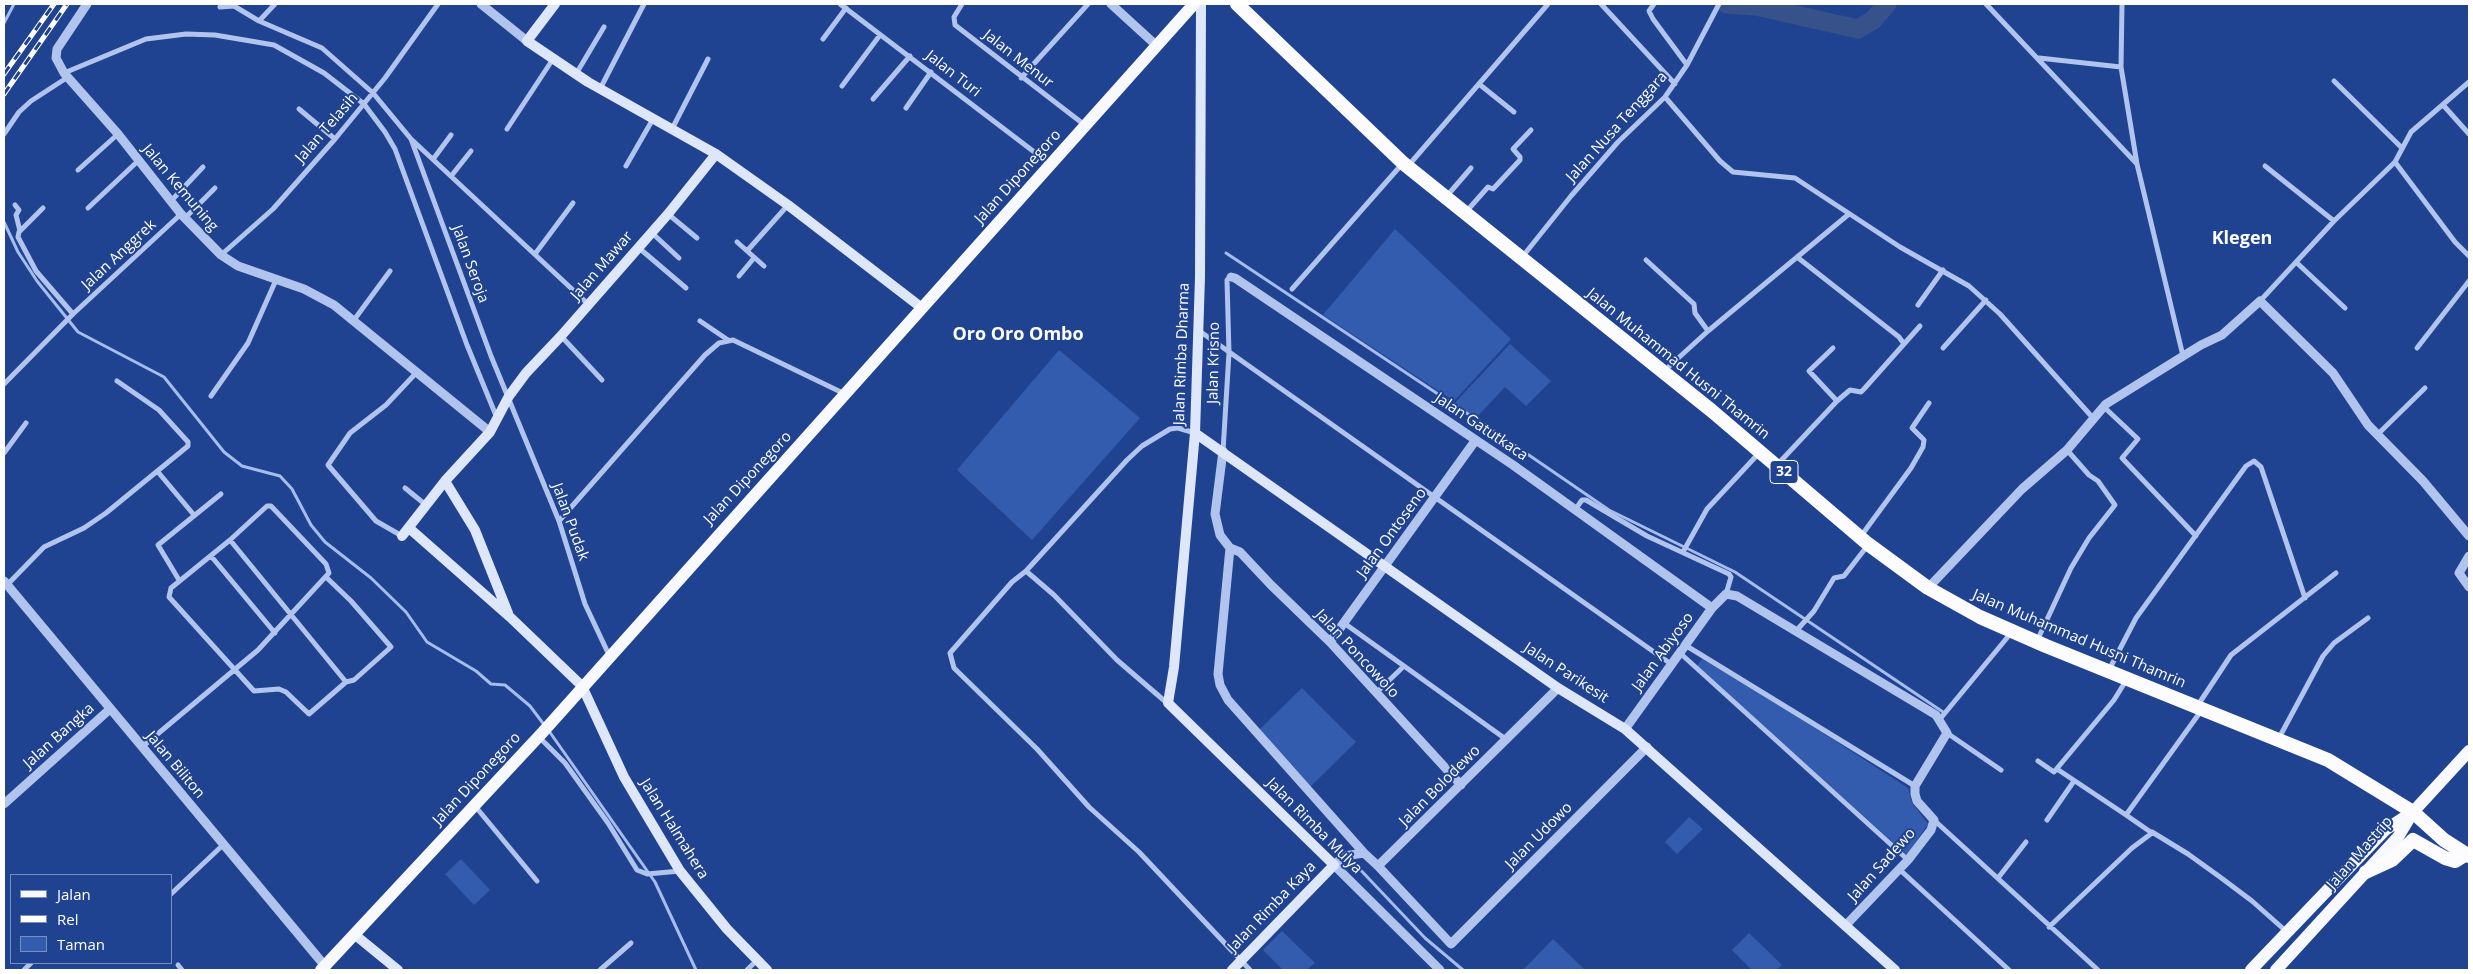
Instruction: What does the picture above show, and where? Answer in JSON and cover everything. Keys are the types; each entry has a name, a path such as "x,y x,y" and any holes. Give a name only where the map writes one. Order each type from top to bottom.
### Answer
{"highway":[{"name":"Jalan Muhammad Husni Thamrin","path":"1236,4 1405,165 1664,372 1864,540 1928,588 1980,617 2036,642 2328,760 2413,812"},
{"name":"32","path":"2413,812 2444,840 2468,855"},
{"path":"2366,872 2392,860 2414,840 2450,860 2455,861 2468,855"}],"main road":[{"path":"555,4 527,41 600,89 716,154 788,205 922,308"},
{"name":"Jalan Diponegoro","path":"323,968 540,735 1194,4"},
{"name":"Jalan Rimba Dharma","path":"1168,703 1174,667 1194,433 1200,277 1201,4"},
{"name":"Jalan Mawar","path":"405,532 444,481 490,432 509,396 526,373 562,336 668,214 716,154"},
{"name":"Jalan Parikesit","path":"1194,433 1223,451 1558,688 1625,729 1895,970"},
{"path":"444,481 475,530 510,617"},
{"path":"405,532 510,617 582,686"},
{"name":"Jalan Halmahera","path":"582,686 624,777 680,871 704,903 768,970"},
{"name":"Jalan Rimba Mulya","path":"1168,703 1334,865"},
{"path":"2413,812 2469,751"},
{"name":"Jalan Mastrip","path":"2276,970 2398,837 2413,812"},
{"name":"Jalan Mastrip","path":"2251,970 2265,965 2287,932 2385,830 2413,812"},
{"name":"Jalan Rimba Kaya","path":"1232,970 1334,865"},
{"path":"354,934 398,970"}],"street":[{"path":"66,75 56,58 57,49 87,4"},
{"path":"259,21 275,4"},
{"name":"Jalan Telasih","path":"221,255 273,209 335,139 373,93 438,4"},
{"path":"481,4 527,41"},
{"path":"600,89 644,4"},
{"name":"Jalan Turi","path":"840,4 932,72 1050,164"},
{"name":"Jalan Menur","path":"962,4 953,20 955,25 1021,78 1086,126"},
{"path":"1021,78 1088,4"},
{"path":"1111,4 1157,46"},
{"path":"1292,289 1479,84 1548,4"},
{"path":"1601,4 1675,84"},
{"path":"1654,4 1648,10 1653,20 1687,65"},
{"path":"1986,4 2137,164"},
{"path":"2122,4 2121,67 2137,164 2183,356"},
{"path":"220,7 234,6 259,21 322,48 373,93 411,139 434,158 589,304"},
{"name":"Jalan Nusa Tenggara","path":"1521,259 1571,196 1618,142 1665,97 1687,65 1718,6"},
{"path":"823,39 846,8"},
{"path":"576,74 604,27"},
{"path":"4,134 19,112 66,75 116,49 146,39 186,34 215,35 274,45 324,73 364,104 395,149 467,345 497,418"},
{"path":"842,86 880,35"},
{"path":"873,99 910,56"},
{"path":"2039,58 2121,67"},
{"path":"507,129 553,59"},
{"path":"672,130 708,59"},
{"path":"906,108 932,72"},
{"name":"Jalan Kemuning","path":"66,75 118,134 170,201 221,255 238,266 304,289 334,305 490,432"},
{"path":"2334,81 2402,148"},
{"path":"1928,588 2022,489 2067,450 2104,407 2183,356 2222,334 2260,301 2334,221 2395,162 2411,132 2444,106 2469,82"},
{"path":"1479,84 1514,112"},
{"path":"1665,97 1720,161 1733,172 1795,178 1900,246 1969,286 1986,300 2093,418"},
{"path":"2444,106 2469,134"},
{"path":"299,109 335,139"},
{"path":"626,166 653,119"},
{"path":"1465,213 1488,187 1493,189 1520,160 1520,157 1513,149 1531,130"},
{"path":"78,170 118,134"},
{"path":"434,158 451,135"},
{"name":"Jalan Seroja","path":"411,139 491,356 509,396"},
{"path":"452,175 471,152"},
{"path":"88,208 139,160"},
{"path":"2395,162 2455,242 2469,256"},
{"path":"2266,166 2334,221"},
{"path":"170,201 203,167"},
{"path":"1446,198 1471,168"},
{"name":"Jalan Anggrek","path":"4,384 73,314 215,188"},
{"path":"535,254 573,203"},
{"path":"15,205 19,210 16,215 20,231"},
{"path":"747,251 788,205"},
{"path":"43,208 20,231 18,237 36,271 73,314"},
{"path":"668,214 697,238"},
{"path":"1664,372 1708,331 1849,214"},
{"path":"651,233 679,258"},
{"path":"736,242 764,266"},
{"path":"638,248 686,288"},
{"path":"1797,257 1899,337 1904,344"},
{"path":"740,276 754,258"},
{"path":"1646,260 1694,304 1695,313 1708,331"},
{"path":"2296,262 2345,308"},
{"path":"1918,305 1943,270"},
{"path":"354,320 390,271"},
{"name":"Jalan Krisno","path":"1223,451 1228,353 1227,280 1230,278"},
{"name":"Jalan Gatutkaca","path":"1230,278 1235,278 1476,441 1712,608"},
{"path":"211,396 248,343 276,280"},
{"path":"2417,348 2469,281"},
{"path":"1944,348 1986,300"},
{"path":"2260,301 2333,373 2377,435 2423,481 2469,536"},
{"path":"700,321 728,340"},
{"path":"1776,466 1837,401 1850,390 1861,392 1920,326"},
{"path":"1197,329 1228,353 1435,496 1671,664"},
{"path":"562,336 602,380"},
{"path":"558,521 705,355 719,343 733,340 845,394"},
{"path":"1833,348 1809,371 1837,401"},
{"path":"405,532 376,520 328,465 350,433 386,405 417,372"},
{"path":"5,583 44,547 98,519 186,448 188,442 159,410 117,381"},
{"path":"2377,435 2425,388"},
{"name":"Jalan Pudak","path":"509,396 558,521 585,604 610,656"},
{"path":"1796,631 1814,611 1834,578 1844,576 1864,540 1912,468 1923,447 1924,440 1912,428 1929,403"},
{"path":"2104,407 2138,439 2122,458 2196,536"},
{"path":"4,453 26,423"},
{"path":"1194,433 1178,428 1170,429 1142,446 1126,460 1026,571 1012,582 950,653 954,668 1037,749 1089,807 1139,852 1250,970"},
{"name":"Jalan Ontoseno","path":"1330,642 1476,441"},
{"path":"2036,642 2071,568 2089,538 2115,504 2098,481 2089,475 2067,450"},
{"path":"1223,451 1216,514 1220,535 1230,548 1218,674 1220,685 1228,700 1364,853 1378,866"},
{"path":"1685,549 1707,509 1760,452"},
{"path":"2109,670 2136,618 2246,466 2254,461 2258,462 2305,598"},
{"path":"158,472 194,515"},
{"path":"405,488 426,505"},
{"path":"179,580 158,545 221,494"},
{"path":"1575,510 1582,500 1586,500 1647,536 1685,549 1729,574 1737,596"},
{"path":"142,747 235,671 275,634 327,578 329,573 326,564 271,506 267,506 211,556 179,580 171,588 169,597 235,671 254,691 279,690 286,692 309,714 346,682 354,680 391,645 327,578"},
{"path":"230,540 346,682"},
{"name":"Jalan Poncowolo","path":"1230,548 1240,552 1271,586 1330,642 1461,784"},
{"path":"211,556 275,634"},
{"path":"2469,556 2459,574 2469,588"},
{"path":"1026,571 1054,595 1117,660 1168,703"},
{"path":"2126,815 2200,707 2231,655 2336,573"},
{"path":"1730,581 1726,594 1737,596 1940,719 1946,733 2000,770"},
{"name":"Jalan Biliton","path":"5,583 224,844 323,968"},
{"name":"Jalan Abiyoso","path":"1625,729 1712,608 1726,594"},
{"path":"2279,739 2323,656 2334,643 2368,618"},
{"path":"1344,623 1507,740"},
{"path":"1940,719 2012,631"},
{"path":"1682,649 1915,786"},
{"path":"1682,649 1908,860"},
{"path":"1376,693 1404,666"},
{"path":"2038,761 2054,772 2109,707 2127,678"},
{"name":"Jalan Bolodewo","path":"1378,866 1558,688"},
{"name":"Jalan Bangka","path":"4,804 110,709"},
{"path":"1946,733 1915,786 1917,801 1934,820 2098,970"},
{"path":"540,735 565,763 637,870 647,874 680,871"},
{"name":"Jalan Udowo","path":"1378,866 1451,944 1647,748"},
{"path":"2057,769 2188,854 2233,887 2287,932"},
{"path":"2047,820 2074,781"},
{"path":"474,806 537,881"},
{"name":"Jalan Sadewo","path":"1846,925 1908,860 1932,830 1934,820"},
{"path":"2049,927 2152,832"},
{"path":"1998,878 2026,842"},
{"path":"172,893 224,844"},
{"path":"1334,865 1344,856 1364,853"},
{"name":"Jalan Rimba Mulya","path":"1334,865 1440,970"},
{"path":"1900,869 2009,970"},
{"path":"600,970 631,944"},
{"path":"747,970 757,960"}],"green space":[{"path":"1395,229 1511,339 1454,401 1323,315"},
{"path":"1510,344 1551,381 1526,406 1505,387 1475,419 1453,405"},
{"path":"1059,350 1140,418 1032,540 957,470"},
{"path":"1702,659 1761,693 1908,788 1912,803 1928,824 1907,855 1697,666"},
{"path":"1302,688 1356,742 1310,787 1259,730"},
{"path":"1689,817 1703,829 1677,854 1665,842"},
{"path":"461,859 490,890 474,905 445,874"},
{"path":"1282,931 1315,963 1307,970 1283,970 1263,950"},
{"path":"1749,933 1782,965 1776,970 1752,970 1732,950"},
{"path":"1553,939 1585,970 1523,970"}],"waterway":[{"path":"4,23 14,4"},
{"path":"1727,4 1756,6 1858,29 1873,20 1887,4"},
{"path":"4,222 18,252 37,281 78,332 164,377 224,452 242,466 280,476 292,489 311,525 325,542 371,578 406,612 427,642 476,671 491,684 505,685 530,706 545,726"},
{"path":"1226,253 1609,510 1735,572 1943,712"},
{"path":"549,731 655,882 696,970"},
{"path":"1353,862 1425,938 1463,970"}],"railway":[{"path":"4,74 54,4"},
{"path":"4,94 67,4"}],"district":[{"name":"Klegen","path":"2242,239"},
{"name":"Oro Oro Ombo","path":"1018,335"}]}
